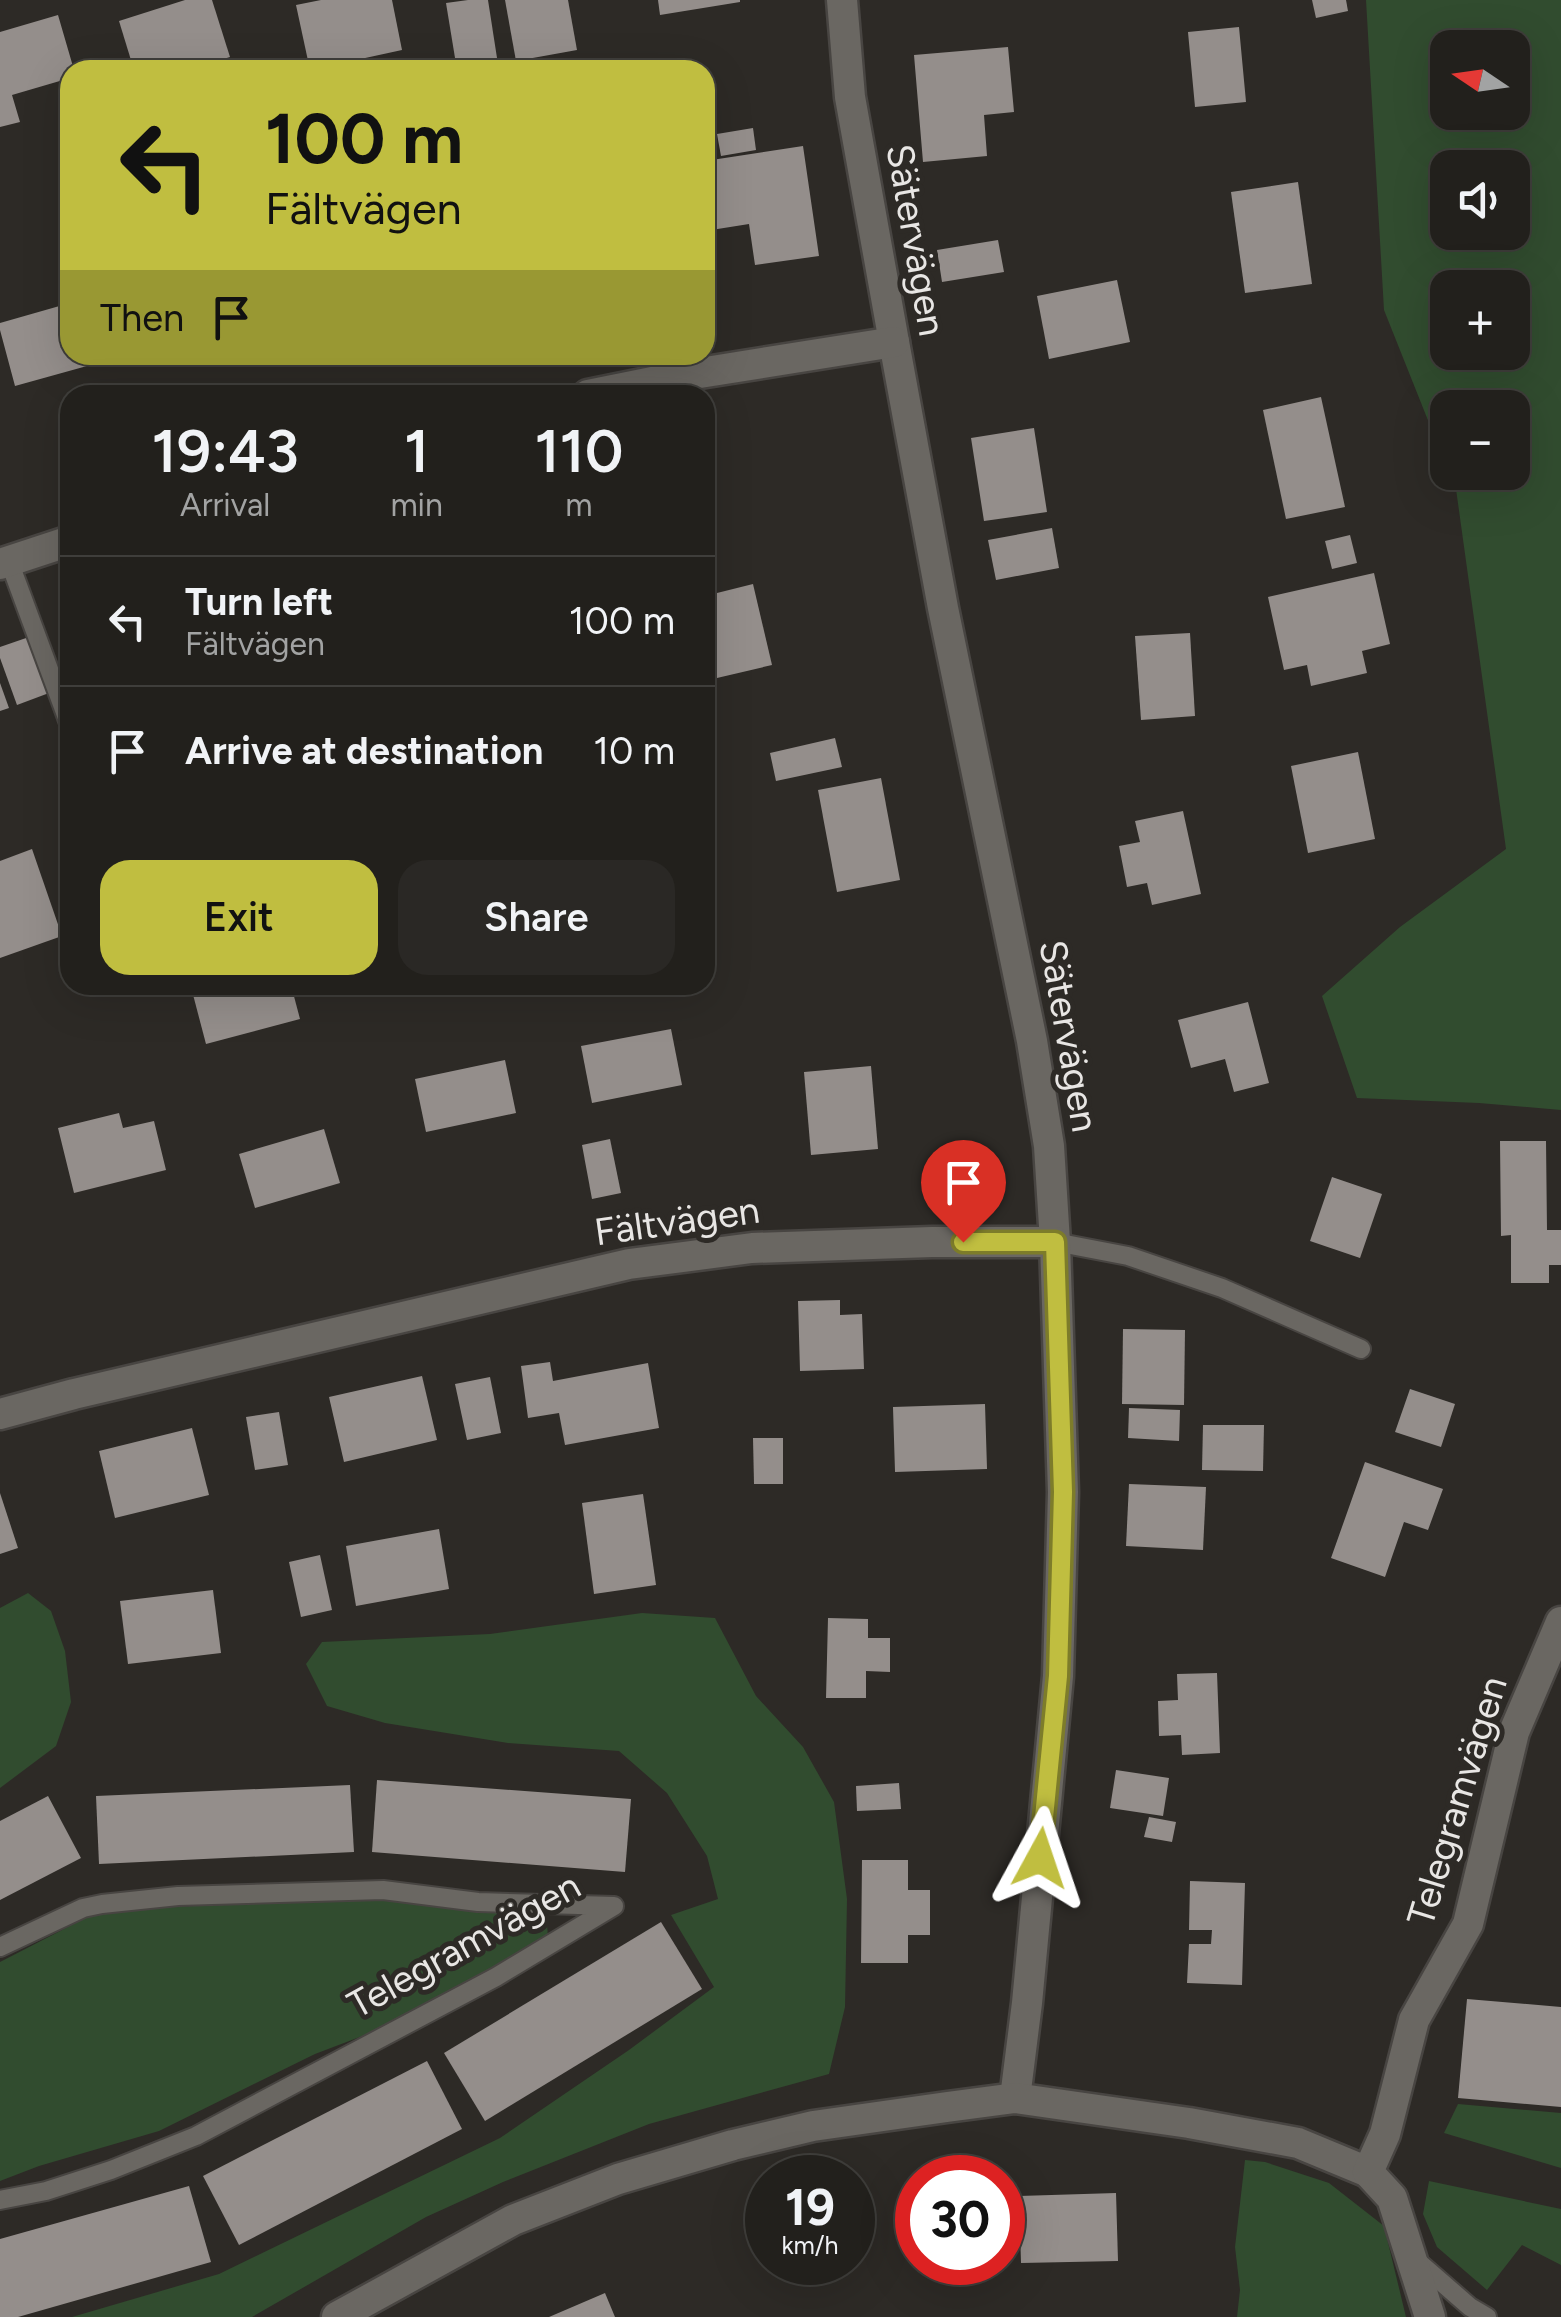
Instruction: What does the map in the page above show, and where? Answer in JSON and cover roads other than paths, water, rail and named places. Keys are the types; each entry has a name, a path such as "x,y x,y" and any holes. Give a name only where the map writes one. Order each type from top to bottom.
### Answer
{"street":[{"name":"Sätervägen","path":"842,0 850,97 894,342 943,608 1032,1041 1048,1146 1063,1492 1058,1676 1015,2098"},
{"path":"635,385 894,342"},
{"path":"4,562 60,543"},
{"name":"Fältvägen","path":"0,1414 629,1264 752,1248 1055,1242"},
{"name":"Telegramvägen","path":"1368,2172 1385,2134 1414,2020 1468,1924 1514,1732 1561,1622"},
{"path":"337,2317 513,2220 618,2180 814,2126 1015,2098 1189,2122 1298,2143 1368,2172 1392,2198 1430,2317"}],"lane":[{"path":"4,562 60,701"},
{"name":"Fältvägen","path":"1055,1242 1128,1256 1222,1288 1361,1349"},
{"name":"Telegramvägen","path":"0,1947 83,1908 178,1896 384,1890 478,1902 614,1906 496,1977 196,2136 112,2170 46,2191 0,2200"},
{"path":"1412,2256 1487,2317"}]}
